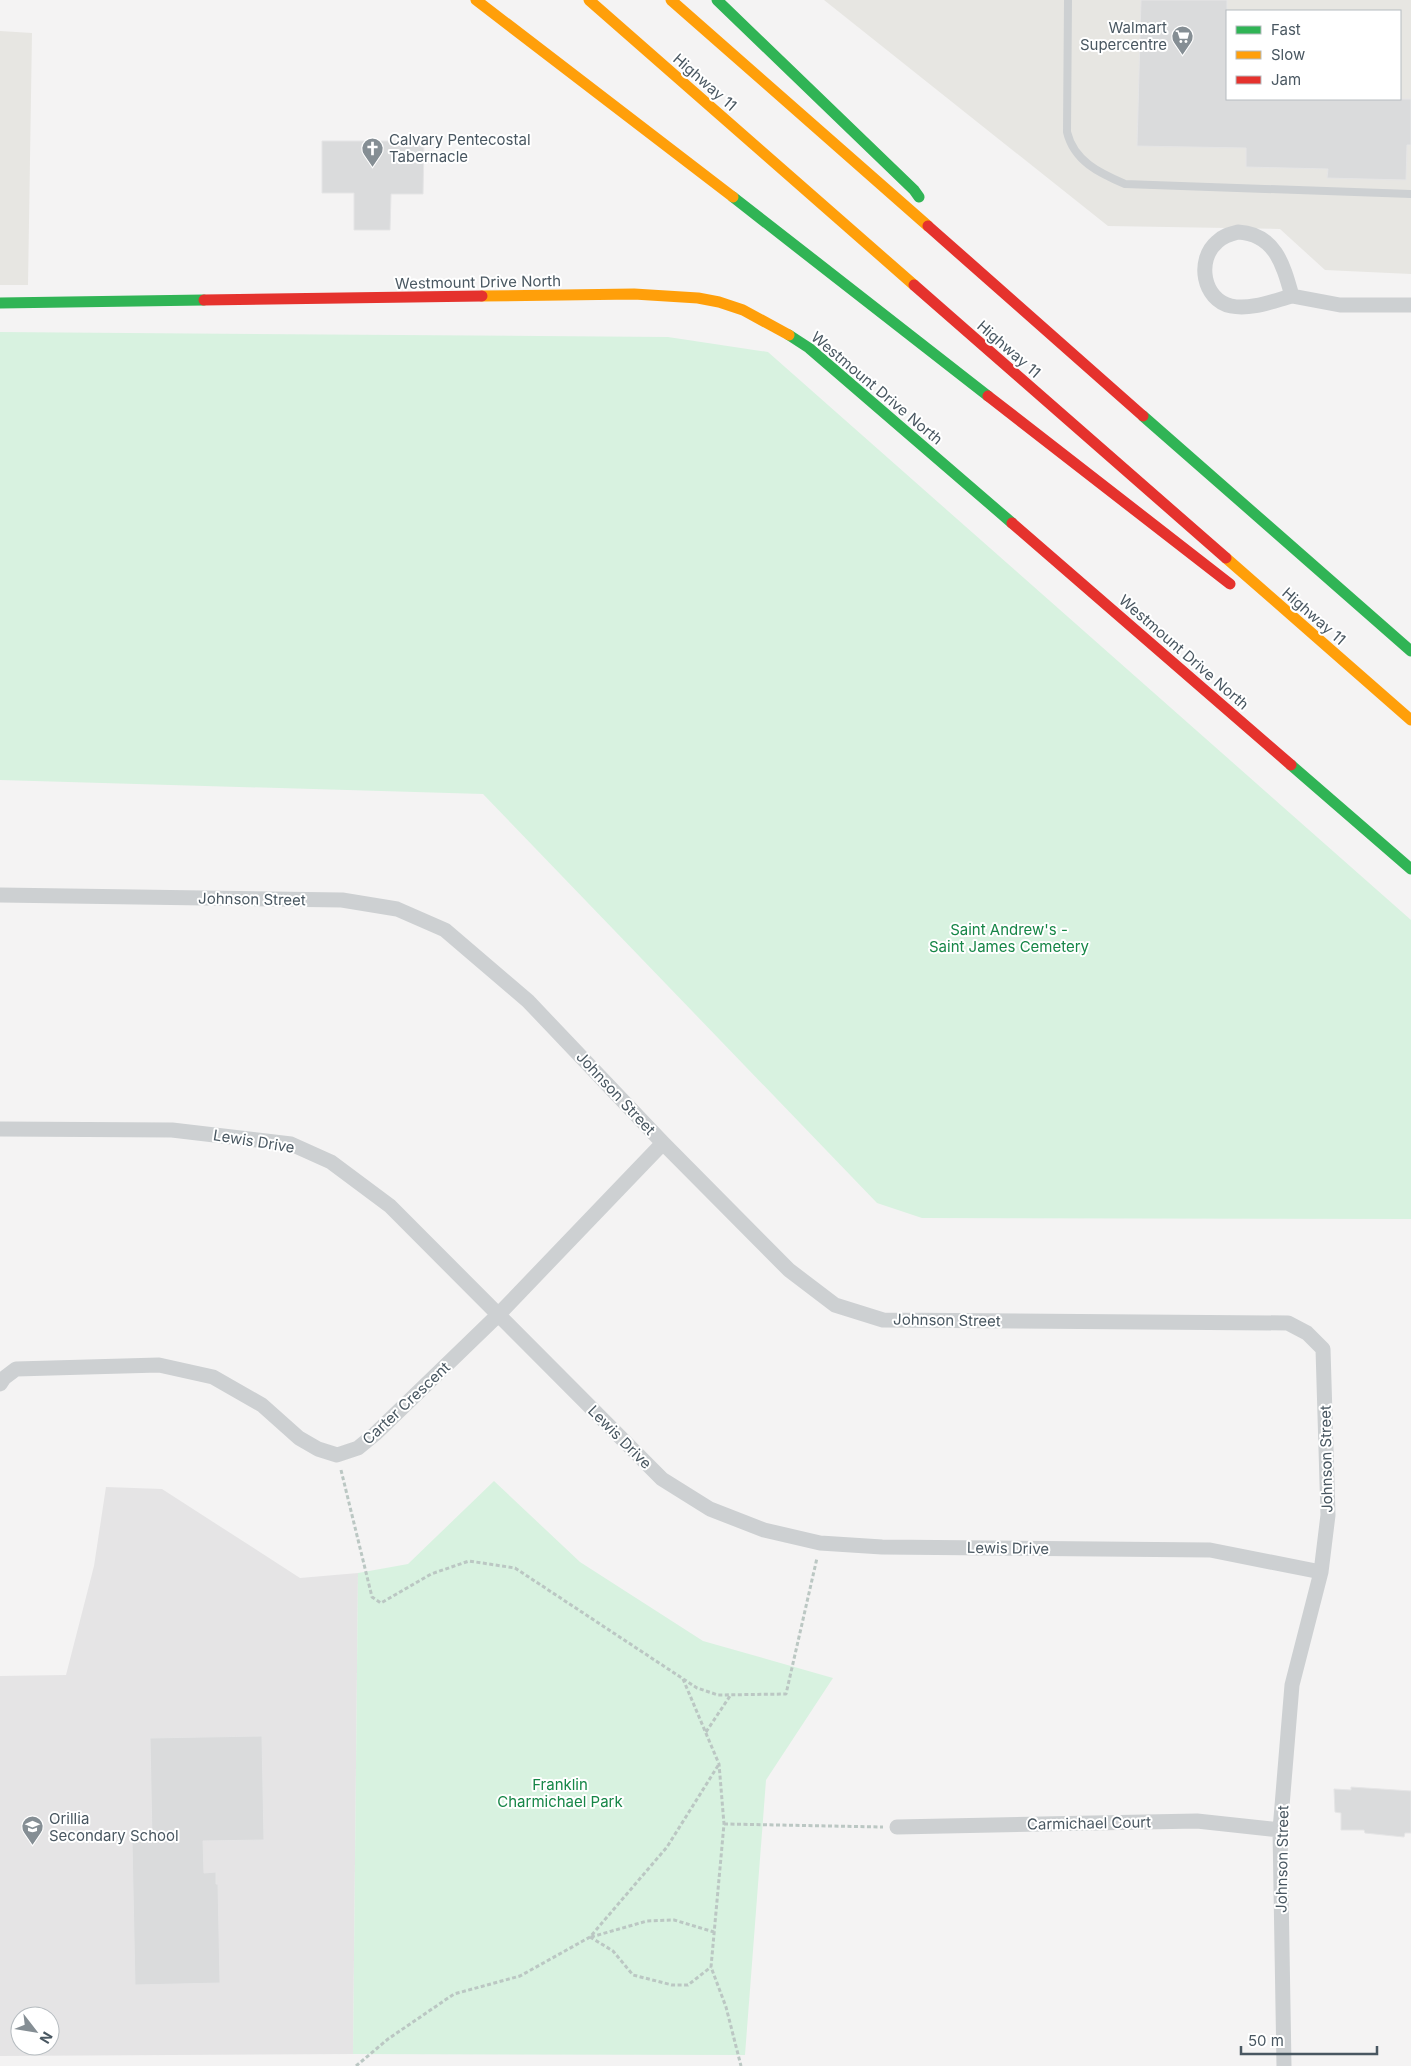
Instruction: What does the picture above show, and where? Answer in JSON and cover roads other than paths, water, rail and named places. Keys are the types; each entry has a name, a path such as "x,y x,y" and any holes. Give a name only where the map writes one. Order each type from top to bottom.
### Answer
{"main road":[{"path":"476,0 705,175 1238,590"},
{"name":"Highway 11","path":"588,0 1411,720"},
{"path":"671,0 1411,651"},
{"path":"717,0 914,190 961,254"},
{"name":"Westmount Drive North","path":"0,303 634,294 671,295 721,302 771,325 808,348 1411,869"},
{"path":"1278,618 1342,661"}],"street":[{"path":"1292,296 1282,265 1270,245 1261,237 1250,233 1238,232 1216,242 1208,253 1204,265 1207,284 1217,299 1229,306 1241,308 1254,306 1292,296 1340,305 1411,306"},
{"name":"Johnson Street","path":"0,895 342,900 397,909 445,930 528,1001 789,1270 834,1305 883,1320 1288,1323 1308,1334 1323,1349 1328,1515 1321,1572 1292,1685 1280,1830 1284,2066"},
{"name":"Lewis Drive","path":"0,1129 172,1130 292,1144 331,1162 390,1206 662,1479 710,1509 764,1530 820,1543 882,1546 1210,1550 1321,1572"},
{"name":"Carter Crescent","path":"0,1384 4,1378 16,1369 159,1365 213,1377 262,1405 299,1438 318,1449 337,1455 358,1448 376,1434 498,1315 664,1143"},
{"name":"Carmichael Court","path":"897,1827 1197,1821 1280,1830"}],"lane":[{"path":"1068,0 1068,132 1070,144 1078,156 1110,178 1125,184 1411,194"}],"place":[{"name":"Walmart Supercentre","path":"1183,55"},
{"name":"Calvary Pentecostal Tabernacle","path":"373,167"},
{"name":"Orillia Secondary School","path":"33,1846"}],"park label":[{"name":"Saint Andrew's - Saint James Cemetery","path":"1009,938"},
{"name":"Franklin Charmichael Park","path":"560,1792"}]}
